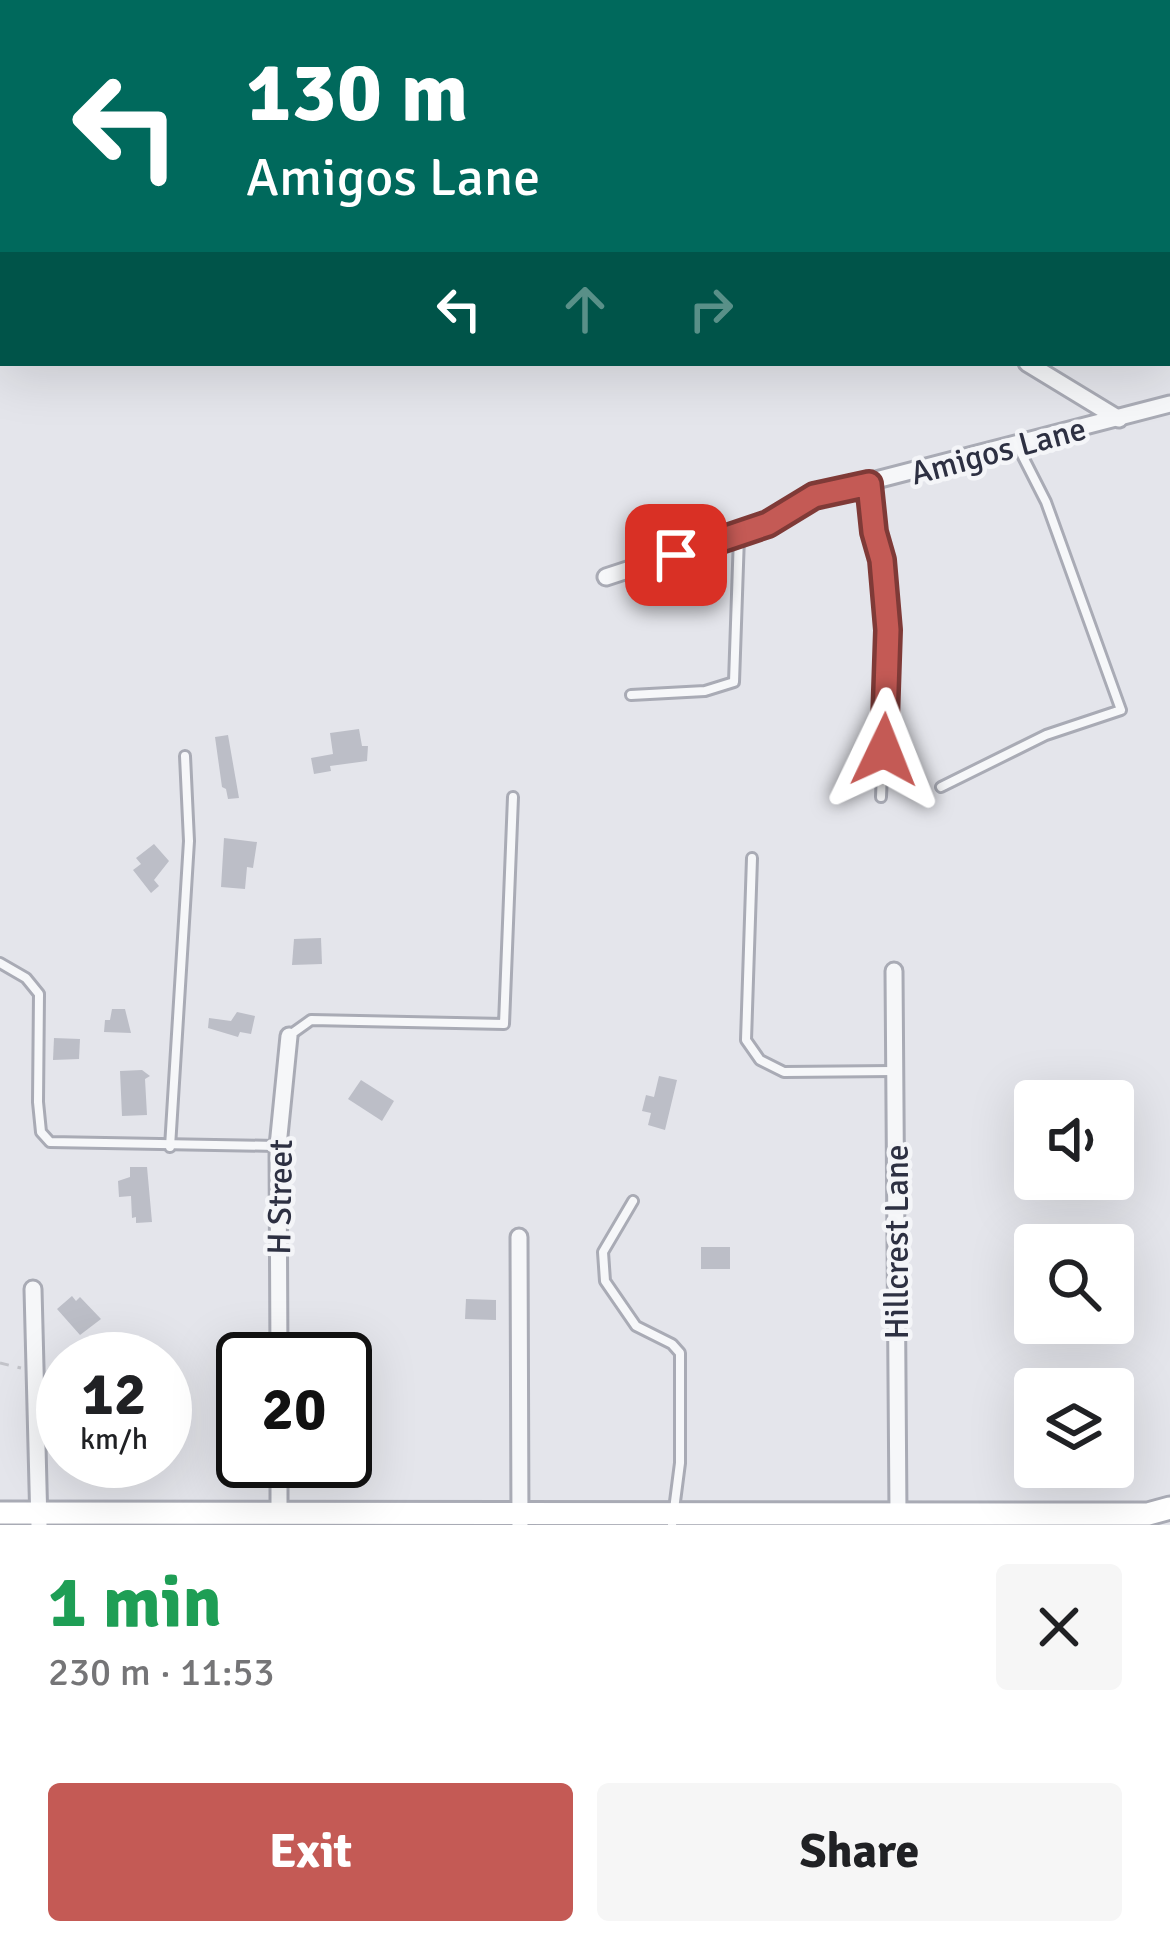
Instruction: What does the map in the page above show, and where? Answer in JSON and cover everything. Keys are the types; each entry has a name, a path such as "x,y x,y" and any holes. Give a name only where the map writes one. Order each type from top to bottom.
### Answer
{"main road":[{"path":"0,1513 39,1519 279,1514 448,1519 1033,1519 1148,1514 1170,1508"}],"street":[{"path":"1032,366 1119,419"},
{"name":"Amigos Lane","path":"606,577 768,524 814,496 1170,404"},
{"name":"Hillcrest Lane","path":"894,971 894,1517"},
{"name":"H Street","path":"279,1332 278,1146 289,1036"},
{"path":"519,1237 520,1519"},
{"path":"33,1289 39,1519"},
{"path":"279,1488 279,1514"}],"lane":[{"path":"940,787 1046,735 1121,710 1046,502 1017,445"},
{"path":"869,484 888,630 881,797"},
{"path":"631,695 705,691 734,682 739,534"},
{"path":"170,1147 189,841 185,756"},
{"path":"289,1036 311,1020 504,1024 512,797"},
{"path":"752,858 746,1040 760,1060 784,1072 894,1071"},
{"path":"0,963 26,978 39,994 38,1102 41,1132 50,1142 278,1146"},
{"path":"633,1201 603,1252 605,1281 636,1326 680,1353 680,1462 673,1519"}],"path":[{"path":"0,1363 35,1372"}],"building":[{"path":"359,729 362,746 368,746 367,761 330,766 331,771 314,774 311,758 333,754 330,733"},
{"path":"228,735 239,798 228,799 215,737"},
{"path":"224,838 257,842 245,889 221,887"},
{"path":"154,844 169,861 154,880 159,886 151,893 133,870 141,864 136,858"},
{"path":"321,938 322,964 292,965 294,939"},
{"path":"112,1009 125,1009 131,1033 104,1032"},
{"path":"237,1012 255,1016 251,1034 240,1032 238,1037 208,1028 209,1018 231,1021"},
{"path":"54,1038 80,1039 79,1059 53,1060"},
{"path":"142,1070 150,1076 145,1079 147,1115 122,1116 120,1071"},
{"path":"659,1076 677,1080 665,1130 648,1125 651,1113 642,1111 646,1095 654,1097"},
{"path":"361,1080 394,1101 382,1121 348,1099"},
{"path":"130,1167 147,1167 152,1222 136,1223 131,1196 119,1197 118,1181 130,1177"},
{"path":"701,1247 730,1247 730,1269 701,1269"},
{"path":"72,1296 76,1301 80,1297 101,1319 77,1332 57,1309"},
{"path":"466,1299 496,1300 496,1320 465,1319"}],"route":[{"path":"676,555 768,524 814,496 869,484 888,630 884,750"}]}
